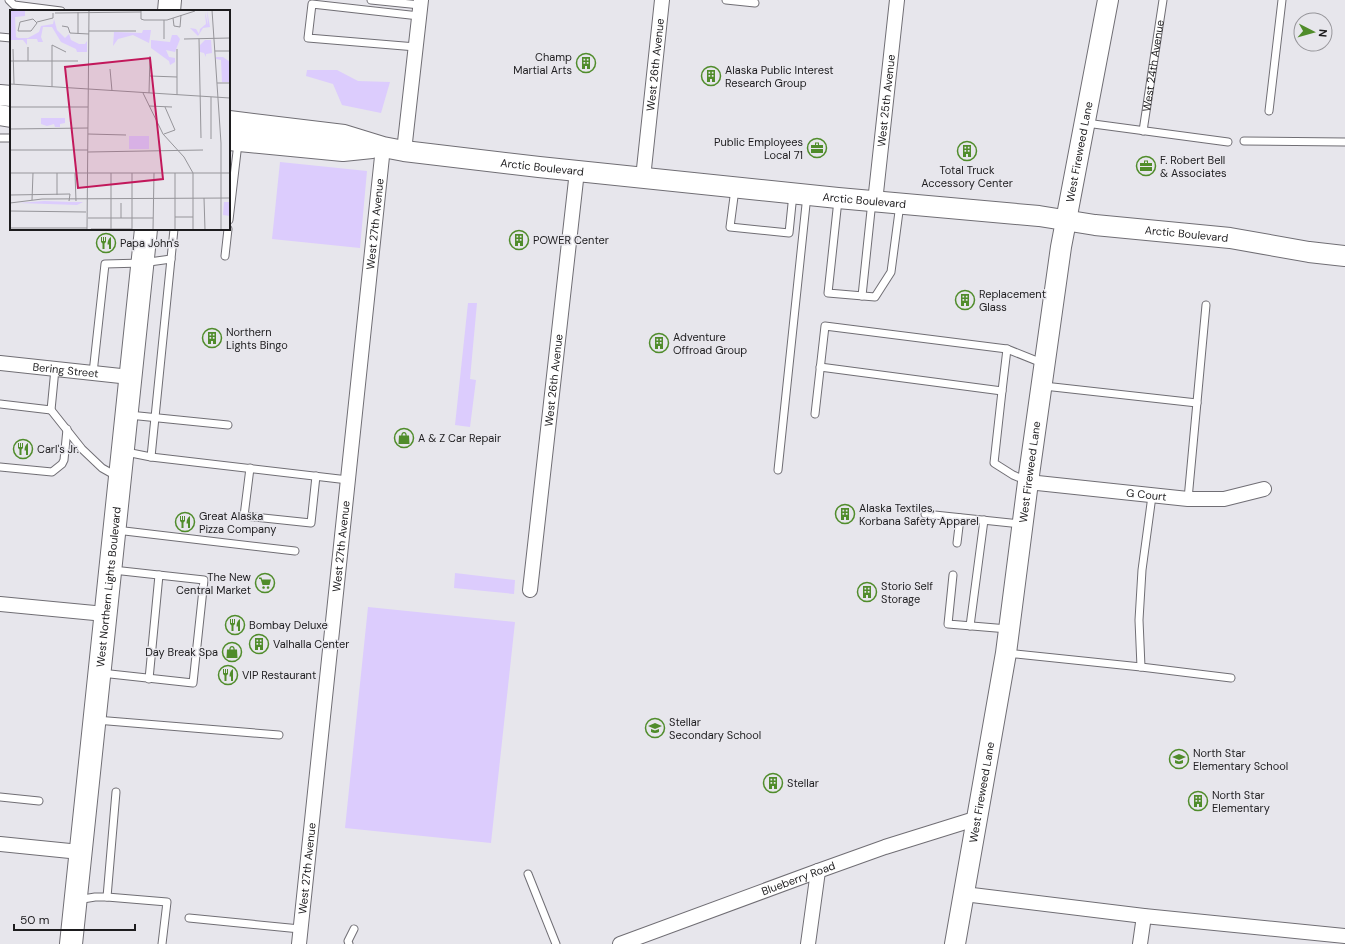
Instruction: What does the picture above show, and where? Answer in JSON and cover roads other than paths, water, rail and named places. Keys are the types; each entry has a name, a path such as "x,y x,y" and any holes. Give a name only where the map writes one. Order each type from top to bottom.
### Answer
{"main road":[{"path":"169,10 170,0"},
{"name":"West Fireweed Lane","path":"955,944 1006,652 1041,386 1065,219 1108,0"},
{"path":"0,95 10,96"},
{"path":"0,115 10,116"},
{"name":"Arctic Boulevard","path":"230,121 344,135 383,147 404,151 577,171 838,198 1039,216 1095,225 1230,238 1309,252 1345,256"},
{"name":"Arctic Boulevard","path":"233,140 343,150 383,147"},
{"name":"West Northern Lights Boulevard","path":"71,944 146,230"}],"street":[{"name":"West 26th Avenue","path":"643,178 662,0"},
{"name":"West 25th Avenue","path":"874,201 897,0"},
{"path":"404,151 420,7"},
{"name":"West 27th Avenue","path":"299,944 383,147"},
{"name":"West 26th Avenue","path":"530,590 577,171"},
{"name":"Bering Street","path":"0,363 130,377"},
{"name":"G Court","path":"1028,482 1188,500 1224,500 1264,488"},
{"path":"0,604 105,614"},
{"name":"Blueberry Road","path":"620,944 885,847 978,818"},
{"path":"0,844 80,852"},
{"path":"808,944 818,871"},
{"path":"964,894 1144,916 1345,936"},
{"path":"1142,944 1144,916"}],"lane":[{"path":"9,0 14,5 53,10"},
{"path":"371,0 420,7"},
{"path":"726,0 756,3"},
{"name":"West 24th Avenue","path":"1143,131 1163,0"},
{"path":"1269,110 1282,0"},
{"path":"416,47 308,38 312,4 420,7"},
{"path":"0,37 10,38"},
{"path":"1084,123 1228,142"},
{"path":"230,200 233,140"},
{"path":"1244,140 1345,142"},
{"path":"735,187 730,227 789,233 800,194"},
{"path":"778,470 800,194"},
{"path":"838,198 828,293 875,297 891,272 900,204"},
{"path":"862,296 874,201"},
{"path":"151,457 174,230"},
{"path":"225,256 228,230"},
{"path":"94,373 105,264 142,263 171,259"},
{"path":"1188,500 1206,305"},
{"path":"815,414 825,326 1008,349 1044,364"},
{"path":"1008,349 994,463 1013,475 1028,482"},
{"path":"820,367 1002,391"},
{"path":"51,410 55,369"},
{"path":"1041,386 1197,403"},
{"path":"0,404 51,410 82,449 102,468 120,478"},
{"path":"126,414 228,425"},
{"path":"0,467 52,472 62,464 64,460 67,429"},
{"path":"122,452 151,457 348,480"},
{"path":"250,468 244,516 311,524 316,476"},
{"path":"1141,667 1139,620 1142,570 1152,496"},
{"path":"925,514 1023,524"},
{"path":"957,543 960,518"},
{"path":"970,626 984,520"},
{"path":"114,530 295,551"},
{"path":"99,673 193,683 204,580 110,570"},
{"path":"149,679 159,575"},
{"path":"953,575 948,624 1009,629"},
{"path":"1006,652 1231,678"},
{"path":"94,720 279,735"},
{"path":"107,897 116,792"},
{"path":"0,797 39,801"},
{"path":"528,874 556,944"},
{"path":"75,900 95,896 167,902 162,944"},
{"path":"189,918 300,929"},
{"path":"349,944 348,941 354,929"}],"place":[{"name":"Champ Martial Arts","path":"586,63"},
{"name":"Alaska Public Interest Research Group","path":"711,76"},
{"name":"Public Employees Local 71","path":"817,148"},
{"name":"Total Truck Accessory Center","path":"967,151"},
{"name":"F. Robert Bell & Associates","path":"1146,166"},
{"name":"POWER Center","path":"519,240"},
{"name":"Papa John's","path":"106,243"},
{"name":"Replacement Glass","path":"965,300"},
{"name":"Northern Lights Bingo","path":"212,338"},
{"name":"Adventure Offroad Group","path":"659,343"},
{"name":"A & Z Car Repair","path":"404,438"},
{"name":"Carl's Jr.","path":"23,449"},
{"name":"Alaska Textiles, Korbana Safety Apparel","path":"845,514"},
{"name":"Great Alaska Pizza Company","path":"185,522"},
{"name":"The New Central Market","path":"265,583"},
{"name":"Storio Self Storage","path":"867,592"},
{"name":"Bombay Deluxe","path":"235,625"},
{"name":"Valhalla Center","path":"259,644"},
{"name":"Day Break Spa","path":"232,652"},
{"name":"VIP Restaurant","path":"228,675"},
{"name":"Stellar Secondary School","path":"655,728"},
{"name":"North Star Elementary School","path":"1179,759"},
{"name":"Stellar","path":"773,783"},
{"name":"North Star Elementary","path":"1198,801"}]}
